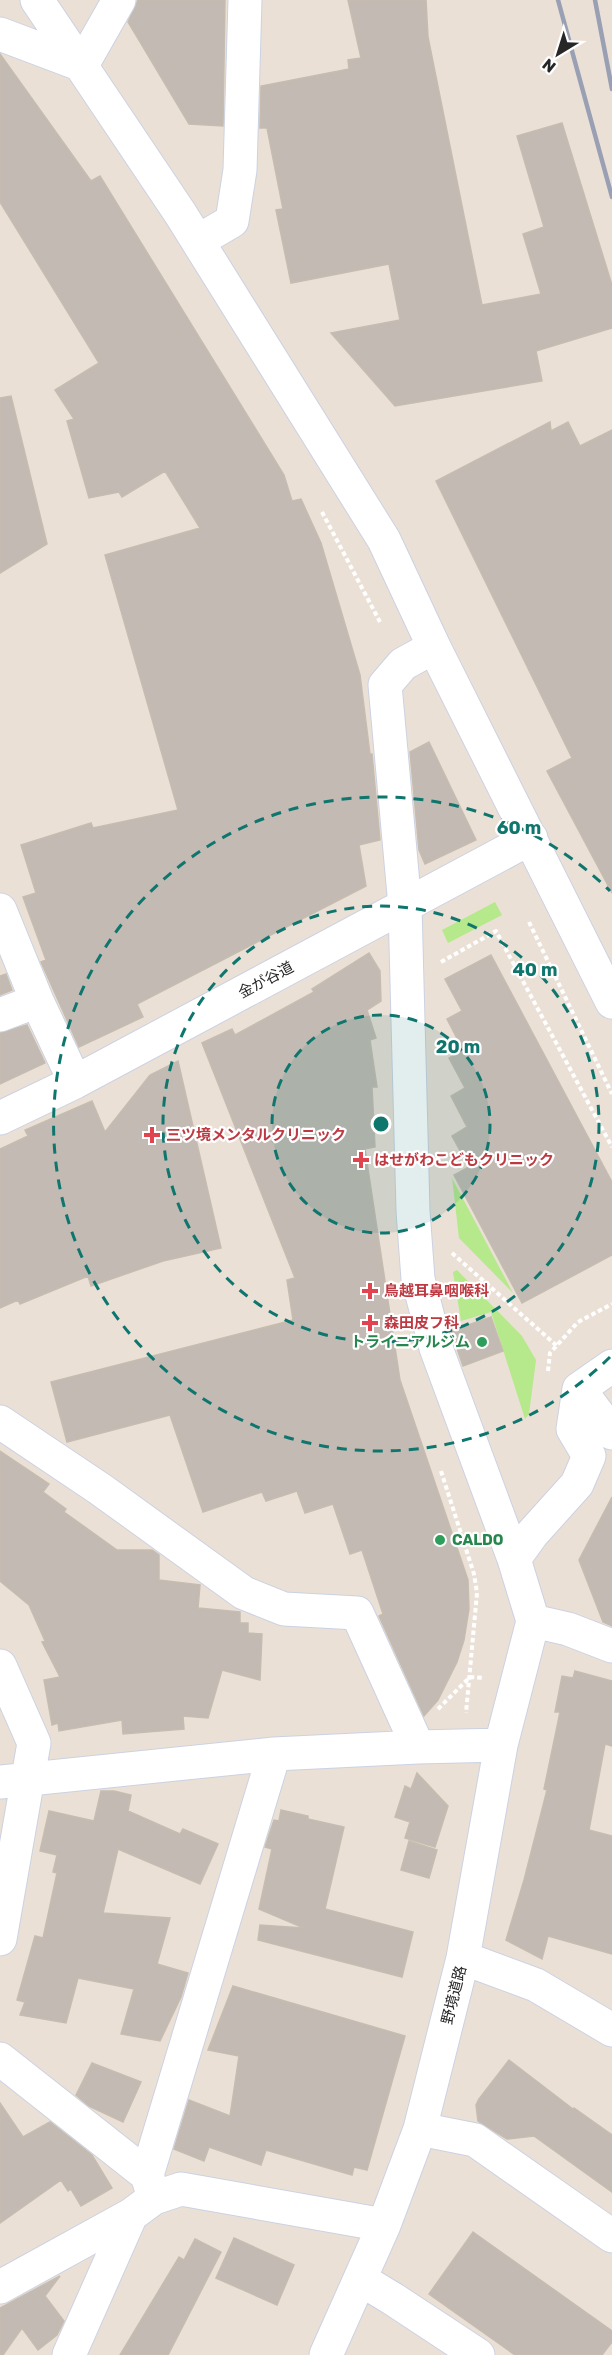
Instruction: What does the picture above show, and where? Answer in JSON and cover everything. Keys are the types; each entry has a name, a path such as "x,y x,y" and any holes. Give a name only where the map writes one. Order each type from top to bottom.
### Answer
{"street":[{"path":"37,0 198,241 384,540 434,648 612,1002"},
{"path":"82,65 119,0"},
{"path":"198,241 232,221 240,170 244,0"},
{"path":"0,34 82,65"},
{"path":"434,648 403,664 385,685 405,906 413,1211 418,1279 436,1348 514,1559 533,1621 568,1629 612,1646"},
{"name":"金が谷道","path":"0,1118 75,1082 531,838"},
{"path":"2,917 37,1001 75,1082"},
{"path":"0,1014 37,1001"},
{"path":"514,1559 532,1534 600,1456 573,1429 579,1389 612,1366"},
{"path":"579,1389 612,1433"},
{"path":"0,1422 100,1489 244,1593 285,1609 357,1613 418,1747"},
{"name":"野境道路","path":"326,2355 384,2225 420,2128 464,1958 501,1745 533,1621"},
{"path":"0,1666 34,1743 14,1781 0,1939"},
{"path":"14,1781 274,1754 501,1745"},
{"path":"69,2355 144,2196 274,1754"},
{"path":"464,1958 536,1985 612,2030"},
{"path":"0,2059 144,2196"},
{"path":"420,2128 475,2140 612,2236"},
{"path":"0,2287 144,2196 181,2189 384,2225"},
{"path":"360,2280 478,2355"}],"path":[{"path":"440,963 496,931 612,1147"},
{"path":"451,1252 557,1346"},
{"path":"578,1322 612,1304"},
{"path":"446,1700 470,1677"}],"green space":[{"path":"495,902 502,915 448,943 442,930"},
{"path":"452,1178 513,1293 459,1238"},
{"path":"457,1270 522,1336 536,1360 529,1414 525,1419 491,1312 461,1321 453,1272"}],"building":[{"path":"138,0 225,0 223,126 189,124 128,22"},
{"path":"348,0 426,0 428,37 482,305 541,294 523,234 544,227 517,136 562,123 612,285 612,328 536,351 542,381 395,406 331,333 400,320 389,264 291,283 276,210 283,209 267,128 260,128 261,86 349,69 348,60 361,58"},
{"path":"0,54 91,181 100,176 284,475 292,501 301,499 321,543 360,675 370,754 372,754 380,840 359,845 366,886 137,1004 143,1017 79,1047 41,962 46,960 23,897 36,893 21,845 91,823 93,828 178,810 105,555 200,528 165,471 122,497 119,492 89,498 67,421 74,419 55,390 99,363 0,202"},
{"path":"11,396 47,544 0,573 0,398"},
{"path":"550,422 551,431 568,422 580,446 612,430 612,893 547,771 572,758 436,481"},
{"path":"429,742 476,840 425,864 419,850 410,752"},
{"path":"369,953 380,971 381,1001 367,1010 376,1038 370,1040 377,1087 372,1087 375,1147 365,1149 400,1380 468,1580 469,1609 464,1640 457,1662 438,1700 424,1716 379,1616 383,1614 362,1550 350,1554 333,1504 305,1513 297,1491 266,1501 262,1492 203,1512 170,1415 67,1442 51,1382 293,1320 287,1280 295,1278 202,1043 232,1029 235,1035 314,992 312,989"},
{"path":"491,955 612,1182 612,1255 522,1303 454,1175 469,1167 452,1136 467,1127 451,1096 465,1088 449,1058 463,1050 447,1019 462,1011 445,979"},
{"path":"6,974 12,990 0,995 0,976"},
{"path":"27,1025 45,1063 0,1084 0,1033"},
{"path":"178,1061 221,1248 163,1261 91,1286 88,1276 20,1304 18,1300 0,1308 0,1149 28,1136 25,1130 92,1101 105,1132 150,1075"},
{"path":"491,1317 503,1351 463,1366 451,1331"},
{"path":"0,1451 49,1484 43,1492 66,1509 64,1512 117,1550 152,1550 159,1555 159,1580 200,1585 198,1608 240,1612 240,1623 248,1623 248,1633 262,1634 260,1680 222,1670 208,1718 183,1716 184,1729 123,1734 122,1720 59,1731 58,1723 52,1725 44,1680 60,1677 42,1642 45,1641 29,1605 0,1581"},
{"path":"612,1497 612,1626 603,1622 579,1560"},
{"path":"575,1671 612,1681 612,1746 605,1744 589,1830 612,1836 612,1954 548,1936 542,1959 506,1940 547,1790 544,1789 560,1712 555,1712 562,1676 573,1678"},
{"path":"417,1773 448,1806 435,1847 405,1838 410,1822 395,1817 405,1786 411,1789"},
{"path":"101,1791 131,1795 128,1811 180,1834 183,1829 218,1844 200,1884 118,1849 103,1913 170,1918 157,1964 188,1973 181,1997 160,2041 121,2034 134,1989 78,1978 66,2023 20,2015 25,2002 17,2000 35,1936 43,1938 57,1873 53,1872 57,1855 40,1851 49,1811 94,1821"},
{"path":"281,1810 344,1827 325,1909 413,1932 402,1977 258,1940 260,1925 304,1928 259,1909 272,1849 265,1847 274,1820 279,1821"},
{"path":"409,1841 437,1850 429,1878 401,1870"},
{"path":"233,1986 405,2036 367,2170 354,2167 352,2175 266,2150 261,2165 209,2147 204,2161 174,2149 189,2100 230,2116 239,2056 208,2050"},
{"path":"509,2060 573,2109 612,2135 612,2192 534,2136 507,2139 478,2121 476,2105 479,2099"},
{"path":"92,2063 141,2082 123,2122 89,2106 76,2095"},
{"path":"0,2103 23,2137 50,2122 92,2155 112,2188 81,2206 71,2189 68,2191 61,2180 0,2223"},
{"path":"473,2232 612,2331 612,2342 602,2355 515,2355 429,2294"},
{"path":"234,2238 294,2265 277,2305 216,2278"},
{"path":"195,2239 221,2252 168,2355 120,2355 179,2257 184,2260"},
{"path":"60,2276 45,2296 64,2321 57,2335 38,2350 22,2328 3,2355 0,2355 0,2308"}],"railway":[{"path":"558,0 612,197"},
{"path":"595,0 612,89"}],"place":[{"name":"三ツ境メンタルクリニック","path":"152,1135"},
{"name":"はせがわこどもクリニック","path":"361,1160"},
{"name":"鳥越耳鼻咽喉科","path":"370,1291"},
{"name":"森田皮フ科","path":"370,1323"},
{"name":"トライニアルジム","path":"482,1342"},
{"name":"CALDO","path":"440,1540"}]}
